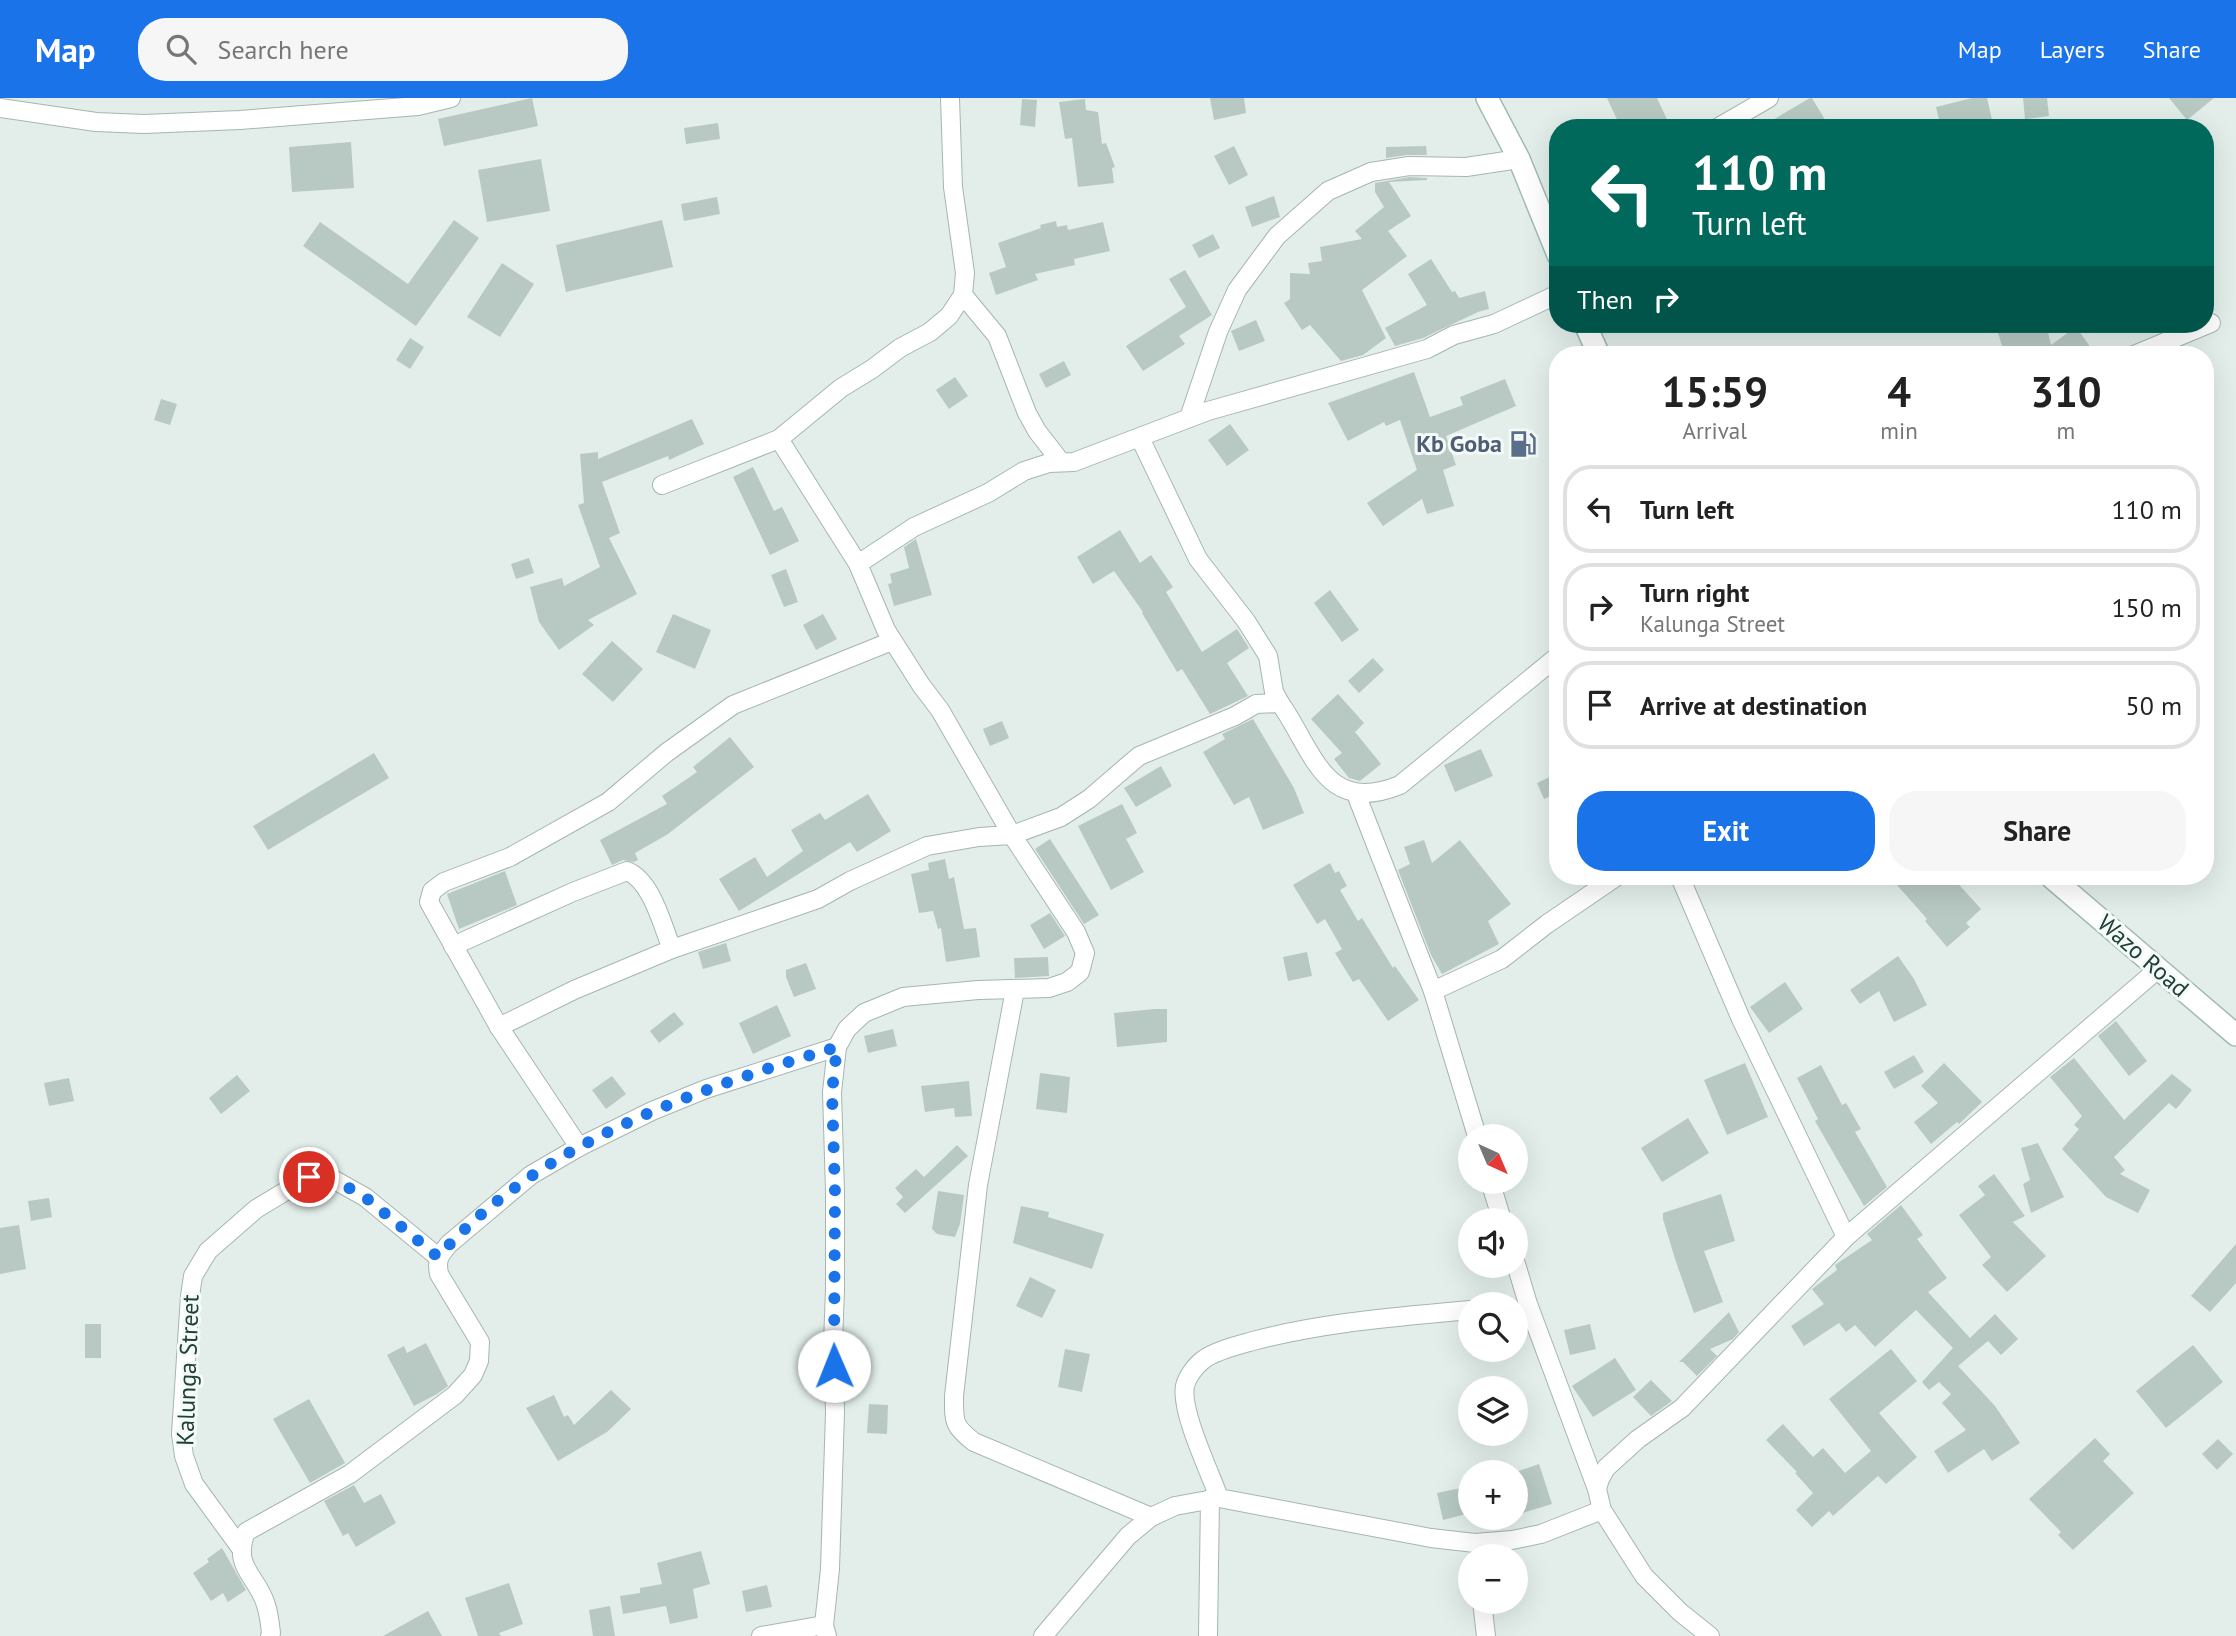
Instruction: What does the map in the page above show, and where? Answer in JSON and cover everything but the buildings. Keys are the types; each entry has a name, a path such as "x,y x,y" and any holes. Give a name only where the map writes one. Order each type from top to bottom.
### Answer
{"main road":[{"path":"1487,98 1549,212"},
{"name":"Wazo Road","path":"2059,885 2236,1035"}],"street":[{"path":"0,108 96,122 144,124 240,120 451,98"},
{"path":"662,485 779,439 841,388 900,348 930,332 949,316 963,295 965,273 953,187 950,98"},
{"path":"1733,119 1769,98"},
{"path":"1189,418 1218,332 1237,290 1277,236 1328,191 1371,172 1409,166 1466,167 1519,159"},
{"path":"963,295 997,336 1027,413 1061,462"},
{"path":"858,565 914,527 988,493 1024,471 1049,463 1074,462 1208,411 1427,349 1454,335 1494,324 1549,298"},
{"path":"2155,346 2187,333"},
{"path":"1140,438 1198,559 1246,621 1268,656 1274,692 1318,769 1331,782 1364,794 1383,792 1400,785 1549,663"},
{"path":"761,1636 825,1631 830,1569 835,1412 832,1092 837,1047 847,1028 864,1013 903,997 978,990 1049,988 1067,982 1080,972 1085,953 1076,932 1013,835 940,710 892,641 858,565 779,439"},
{"path":"579,1147 499,1027 429,902 432,891 444,882 510,857 608,803 666,753 733,705 892,641"},
{"path":"499,1027 574,990 672,949 818,899 850,881 927,846 979,837 1013,835 1061,817 1089,799 1139,756 1235,716 1256,704 1280,703"},
{"path":"1364,794 1358,799 1433,990 1473,1124"},
{"path":"453,946 627,871 637,875 647,888 672,949"},
{"path":"1433,990 1502,959 1604,885"},
{"path":"1683,885 1741,1019 1846,1237"},
{"path":"1597,1489 1606,1468 1639,1439 1682,1408 1846,1237 2158,970"},
{"path":"1016,990 978,1185 954,1420 958,1430 974,1442 1151,1517"},
{"path":"240,1547 246,1532 350,1474 455,1395 473,1375 479,1361 480,1342 439,1274 438,1257 479,1218 531,1175 579,1147 652,1111 706,1089 837,1047"},
{"name":"Kalunga Street","path":"270,1636 266,1604 243,1563 240,1547 194,1484 184,1456 181,1434 193,1276 208,1251 257,1209 309,1177 331,1178 365,1197 438,1257"},
{"path":"1208,1636 1215,1498 1184,1398 1185,1384 1204,1359 1234,1346 1335,1323 1458,1311"},
{"path":"1528,1320 1597,1489 1602,1510 1644,1576 1680,1612 1710,1636"},
{"path":"1043,1636 1128,1536 1151,1517 1175,1506 1215,1498 1284,1509 1458,1545"},
{"path":"1496,1544 1541,1534 1602,1510"},
{"path":"1483,1614 1486,1636"}],"place":[{"name":"Kb Goba","path":"1523,444"}],"route":[{"path":"309,1177 331,1178 365,1197 438,1257 449,1244 531,1175 579,1147 652,1111 706,1089 837,1047 832,1092 835,1192 834,1366"}]}
